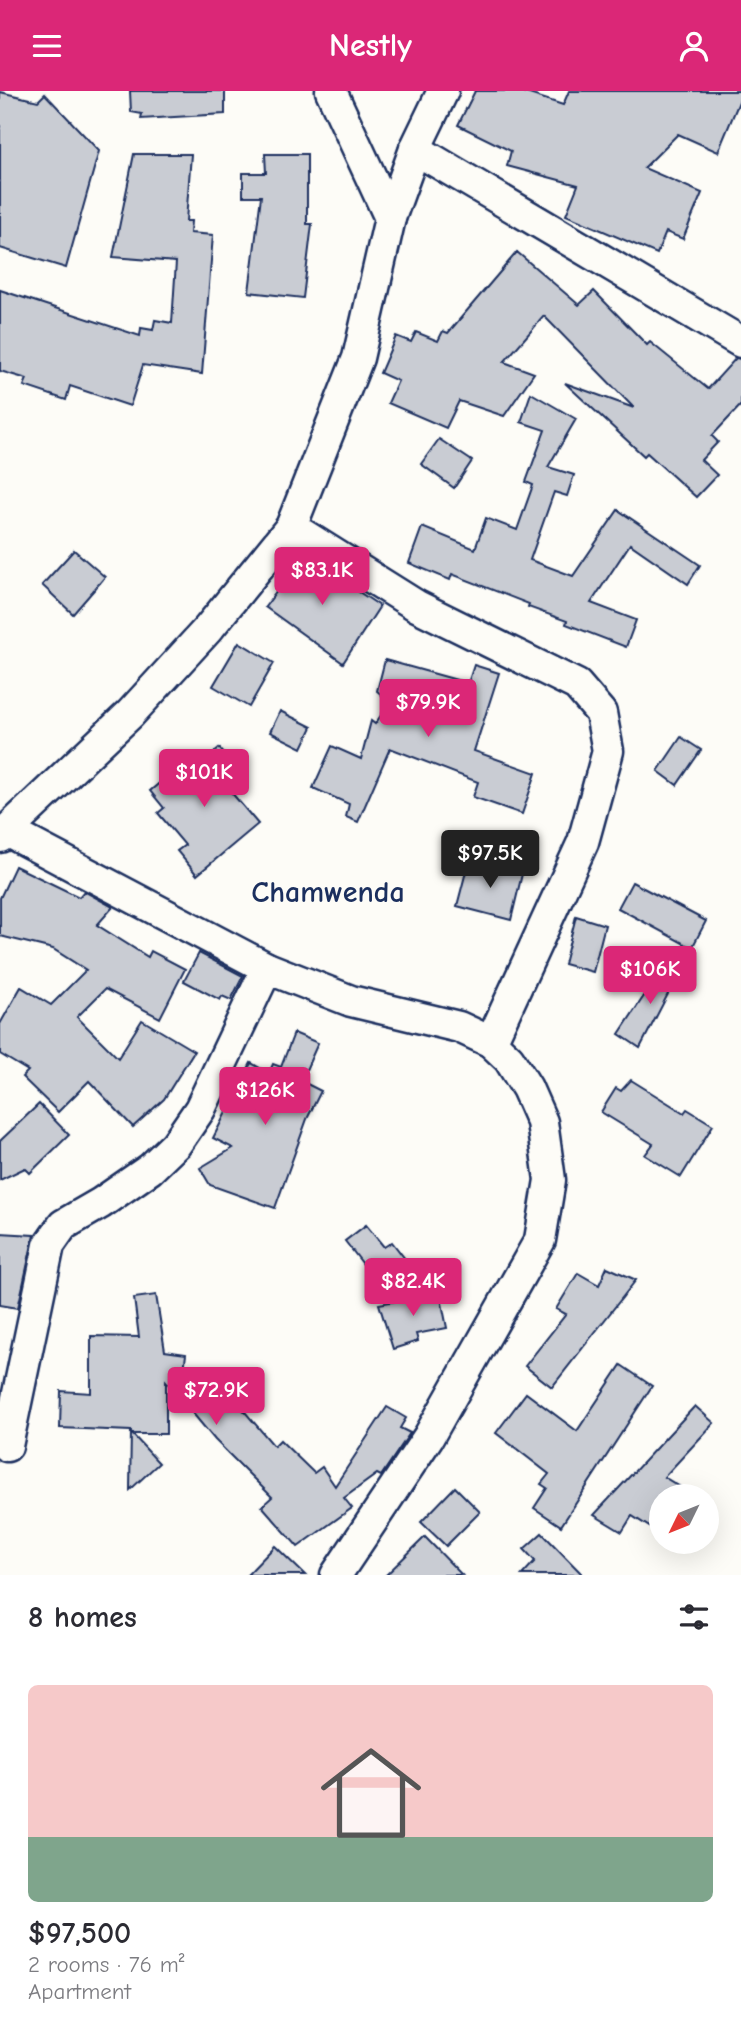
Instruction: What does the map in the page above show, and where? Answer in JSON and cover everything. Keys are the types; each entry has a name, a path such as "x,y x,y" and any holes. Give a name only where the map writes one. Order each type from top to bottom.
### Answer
{"street":[{"path":"331,91 361,160 388,210"},
{"path":"336,1575 429,1436 540,1240 550,1180 542,1122 515,1069 491,1042 459,1027 351,1002 267,968 4,834 130,714 208,629 290,527 358,358 388,210 443,91"},
{"path":"415,149 741,342"},
{"path":"290,527 417,606 577,685 601,713 608,751 583,842 491,1042"},
{"path":"7,1446 49,1245 62,1224 101,1203 150,1169 176,1144 200,1109 267,968"}],"building":[{"path":"130,91 225,91 225,114 141,119 142,114 131,112"},
{"path":"475,91 520,91 563,105 569,91 741,91 741,97 718,152 678,134 644,168 702,193 683,239 666,232 657,254 566,215 578,185 507,166 511,151 458,125"},
{"path":"0,92 38,101 45,94 99,151 66,268 0,248"},
{"path":"134,154 191,154 186,221 191,221 190,233 213,235 202,374 143,365 130,406 70,386 66,400 24,386 27,379 0,371 0,290 140,336 141,328 153,330 155,320 172,323 176,262 113,257"},
{"path":"265,154 307,154 307,224 312,224 303,298 249,292 261,196 243,196 243,173 266,173"},
{"path":"517,252 579,305 594,291 647,345 650,342 708,389 736,358 741,359 741,405 712,436 718,442 701,460 717,475 696,497 647,453 644,456 565,383 634,408 544,316 504,362 534,373 504,416 459,401 446,428 388,403 398,381 380,373 396,336 411,342 416,332 438,341 443,331 448,333"},
{"path":"531,393 576,419 548,467 574,475 567,496 554,492 530,560 573,576 618,510 700,565 688,584 630,544 591,603 636,620 626,647 566,624 567,621 528,607 529,604 452,574 450,580 409,563 422,527 475,549 486,518 517,530 533,485 526,482 545,430 521,422"},
{"path":"439,439 472,461 454,488 421,464"},
{"path":"74,550 105,577 73,614 42,585"},
{"path":"297,551 380,606 343,663 265,607 289,575 283,572"},
{"path":"239,642 274,663 249,707 213,686"},
{"path":"385,660 468,683 474,665 499,673 474,751 536,773 522,814 473,797 478,782 390,748 358,822 346,817 349,804 313,788 332,746 361,759 371,721 375,724 390,702 377,691"},
{"path":"280,711 312,727 302,748 270,732"},
{"path":"681,737 701,750 677,785 658,771"},
{"path":"219,748 246,779 231,792 258,824 197,875 177,851 185,845 158,813 164,808 150,791 188,759 196,768"},
{"path":"469,860 522,874 511,920 457,906"},
{"path":"15,866 79,897 84,891 113,907 97,925 148,957 151,951 185,969 160,1018 105,989 77,1017 118,1058 142,1020 194,1051 164,1099 133,1127 89,1081 58,1112 22,1077 28,1071 0,1054 0,1024 21,987 51,1005 86,970 53,949 0,936 0,898"},
{"path":"632,882 706,921 692,948 618,908"},
{"path":"576,916 605,925 593,972 564,964"},
{"path":"199,953 243,976 231,1000 222,996 220,1000 184,981"},
{"path":"667,961 681,969 640,1048 619,1034"},
{"path":"294,1033 318,1043 301,1081 321,1091 307,1119 275,1208 210,1185 200,1168 233,1148 213,1138 251,1063 269,1073 273,1064 281,1067"},
{"path":"631,1080 684,1113 687,1109 713,1125 681,1177 645,1155 653,1144 601,1112 616,1088 621,1091"},
{"path":"39,1104 69,1135 30,1173 25,1168 0,1180 0,1141"},
{"path":"366,1225 384,1247 392,1242 409,1264 380,1286 345,1241"},
{"path":"0,1233 34,1235 18,1308 0,1305"},
{"path":"607,1267 636,1280 552,1387 525,1366 566,1314 556,1309 578,1273 599,1285"},
{"path":"440,1293 447,1328 416,1334 418,1341 393,1349 379,1304"},
{"path":"156,1295 165,1351 186,1354 183,1379 223,1386 274,1446 280,1440 314,1473 322,1467 335,1486 387,1407 406,1418 400,1428 410,1433 381,1476 377,1474 344,1498 352,1508 298,1547 262,1506 272,1497 215,1440 166,1381 166,1434 132,1434 159,1463 130,1490 131,1431 60,1428 61,1391 91,1393 91,1336 139,1337 134,1298"},
{"path":"621,1365 652,1386 561,1526 534,1508 547,1488 541,1484 549,1474 496,1433 526,1393 577,1431"},
{"path":"695,1406 714,1423 664,1477 675,1484 649,1484 649,1527 632,1516 622,1532 594,1515"},
{"path":"455,1487 480,1512 446,1546 421,1522"},
{"path":"542,1533 583,1575 522,1575 535,1561 524,1549"},
{"path":"425,1537 462,1575 386,1575"},
{"path":"275,1546 305,1575 247,1575"}],"district":[{"name":"Chamwenda","path":"328,892"}]}
